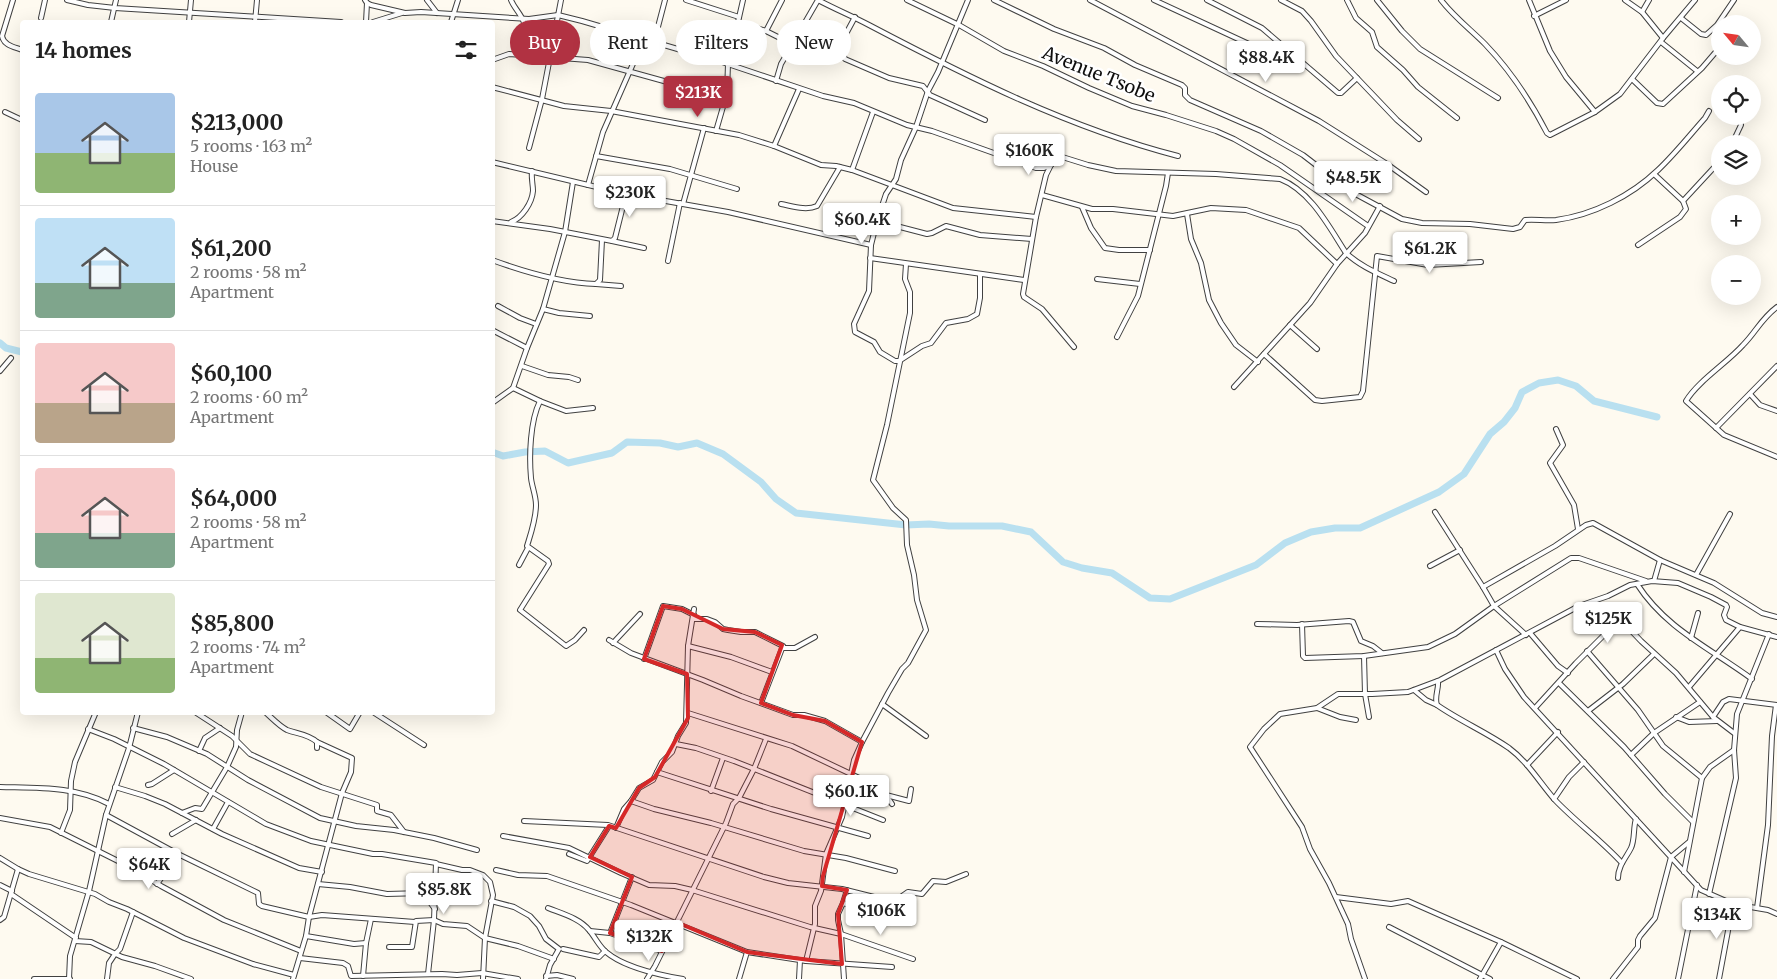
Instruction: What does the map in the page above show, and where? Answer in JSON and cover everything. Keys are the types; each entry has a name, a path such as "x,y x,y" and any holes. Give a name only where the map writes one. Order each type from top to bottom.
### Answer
{"street":[{"path":"13,0 2,36 7,44 20,49"},
{"path":"41,18 45,0"},
{"path":"67,0 88,6 312,20"},
{"path":"112,20 116,0"},
{"path":"189,20 191,0"},
{"path":"255,20 257,0"},
{"path":"427,0 437,13"},
{"path":"452,20 458,0"},
{"path":"510,0 514,9 523,19"},
{"path":"557,20 562,0"},
{"path":"660,20 665,0"},
{"path":"686,0 738,19 743,0"},
{"path":"767,29 782,0"},
{"path":"806,20 818,0 855,17 942,63 1055,115 1136,144 1178,156"},
{"name":"Avenue Tsobe","path":"907,0 959,25 1004,51 1043,66 1103,94 1132,106 1223,134 1300,177 1368,226"},
{"path":"968,0 959,25 928,91 916,126 901,160 896,179 886,194 876,221 870,258 868,294 854,322 854,329 857,333 874,342 880,352 899,361 911,355 922,346 931,343 946,324 968,319 977,314 980,298 980,274"},
{"path":"994,0 1054,29 1104,48 1135,65 1182,85 1185,88 1185,95 1190,100 1261,131 1303,155 1350,191 1402,219 1422,223 1470,224 1513,229 1520,227 1525,220 1556,220 1593,211 1636,188 1654,174 1705,118 1709,111"},
{"path":"1090,0 1319,121 1387,164 1426,192"},
{"path":"1154,0 1249,44"},
{"path":"1207,0 1270,34 1293,56 1338,93 1357,78"},
{"path":"1281,0 1302,11 1336,56 1397,120 1419,140"},
{"path":"1347,0 1356,18 1372,32 1378,47 1418,87 1458,118"},
{"path":"1377,0 1402,31 1420,49 1498,98"},
{"path":"1441,0 1508,70 1535,110 1548,134 1595,112 1620,94 1695,0"},
{"path":"1529,0 1550,51 1566,77 1595,112"},
{"path":"1534,16 1566,0"},
{"path":"1626,0 1642,12 1662,40 1697,71"},
{"path":"1642,12 1649,0"},
{"path":"1681,18 1701,34 1706,35 1716,25 1734,0"},
{"path":"366,20 366,2 404,12 523,19 558,15 590,23"},
{"path":"379,20 404,12"},
{"path":"855,17 840,45 845,59 890,78 924,86 930,95 985,120"},
{"path":"495,59 510,54"},
{"path":"580,58 711,92"},
{"path":"1632,79 1657,103 1663,104 1711,58"},
{"path":"529,148 549,65"},
{"path":"588,185 603,132 631,65"},
{"path":"716,130 727,93 728,65"},
{"path":"731,65 799,89 854,103 907,125 916,126 1039,169 1046,175"},
{"path":"776,81 782,65"},
{"path":"495,87 564,106 611,111 739,135 774,146 821,165 852,170 953,208 1036,217"},
{"path":"774,146 799,89"},
{"path":"5,112 20,119"},
{"path":"852,170 860,143 873,112"},
{"path":"1736,135 1741,125"},
{"path":"668,261 681,204 704,128"},
{"path":"1074,347 1042,309 1024,297 1022,292 1046,175 1056,154 1088,165 1116,171 1156,174 1216,174 1288,182 1316,208 1346,253 1355,261 1394,281"},
{"path":"596,156 670,169 738,189"},
{"path":"495,163 626,194 728,212 872,245"},
{"path":"1039,169 1051,165"},
{"path":"781,204 800,208 818,206 840,167"},
{"path":"509,223 521,216 531,198 533,190 532,171"},
{"path":"1683,201 1711,171"},
{"path":"1117,337 1140,291 1140,284 1168,173"},
{"path":"1638,245 1680,217 1686,209 1683,201 1654,174"},
{"path":"495,401 513,388 536,324 544,309 565,232 573,182"},
{"path":"612,241 615,238 626,194"},
{"path":"1042,195 1082,207 1173,216 1212,208 1242,210 1262,214 1299,228 1337,264"},
{"path":"1234,387 1310,303 1337,264 1356,244 1380,206"},
{"path":"1082,207 1091,228 1105,248 1150,250"},
{"path":"1187,214 1191,239 1201,263 1209,300 1221,324 1236,345 1258,362"},
{"path":"495,221 565,232 644,248"},
{"path":"876,221 927,234 946,226 980,235 1032,239"},
{"path":"596,284 600,280 602,240"},
{"path":"1264,354 1315,400 1360,397 1363,391 1377,256 1428,265 1481,262"},
{"path":"870,258 1024,280"},
{"path":"495,261 527,272 596,284 621,286"},
{"path":"806,961 814,928 814,911 822,887 826,854 845,805 854,760 900,671 908,663 926,630 917,600 914,575 907,545 905,518 893,508 873,480 887,425 910,313 910,292 905,279 906,264"},
{"path":"1097,279 1140,284"},
{"path":"498,306 536,324"},
{"path":"1777,308 1766,315 1742,346 1687,398 1687,402 1724,435 1777,457"},
{"path":"544,309 560,313 590,316"},
{"path":"1290,325 1317,349"},
{"path":"495,332 527,348"},
{"path":"0,371 11,358"},
{"path":"522,366 548,375 578,380"},
{"path":"1716,428 1777,366"},
{"path":"513,388 540,401 566,410 593,408"},
{"path":"1750,394 1760,405 1777,411"},
{"path":"519,565 528,548 536,517 531,475 532,436 540,401"},
{"path":"1556,428 1563,445 1550,462 1574,505 1578,529"},
{"path":"1435,512 1484,587 1494,606 1528,634 1558,666 1568,672"},
{"path":"1696,575 1730,514"},
{"path":"1484,587 1555,546 1586,524 1593,523 1660,560 1696,575 1762,612 1777,617"},
{"path":"528,548 548,561 549,564 521,608 521,612 566,646 584,630"},
{"path":"1430,566 1460,550"},
{"path":"1302,624 1303,656 1305,658 1364,656 1428,647 1455,634 1494,606 1568,560 1576,558 1614,569 1648,582"},
{"path":"1654,581 1660,560"},
{"path":"1365,979 1351,939 1348,924 1310,849 1302,827 1250,748 1264,729 1280,714 1317,708 1338,694 1408,692 1414,690 1438,681 1579,606 1608,596 1625,586 1654,581 1678,583 1711,597 1727,607 1724,616 1726,620 1740,627 1777,637"},
{"path":"1637,584 1658,611 1681,632 1717,654 1752,679"},
{"path":"644,659 663,606 682,609 693,617 712,621 723,629 755,632 782,645 784,648 795,648 815,638"},
{"path":"616,828 624,809 639,788 653,780 662,762 672,752 678,736 686,723 688,713 688,646 694,609"},
{"path":"1691,638 1698,613"},
{"path":"640,614 611,642 644,659 793,715 804,715 825,721 862,742"},
{"path":"1534,708 1620,619 1654,654 1676,673 1713,717 1734,733"},
{"path":"1257,624 1353,622 1361,641 1373,646 1382,653"},
{"path":"1689,687 1740,627"},
{"path":"1709,894 1736,778 1734,733 1737,714 1769,634"},
{"path":"688,646 731,657 772,672"},
{"path":"761,703 772,672 784,648"},
{"path":"1496,650 1515,685 1534,708 1558,732 1696,885 1709,894 1733,904 1768,910 1777,914"},
{"path":"1587,651 1618,687 1663,746 1702,778"},
{"path":"1588,711 1654,654"},
{"path":"1364,656 1365,694 1369,717"},
{"path":"1437,705 1438,681"},
{"path":"1558,683 1631,755 1665,794 1693,822"},
{"path":"1414,690 1426,700 1509,748 1527,765 1572,818 1611,851 1622,863"},
{"path":"1713,717 1726,700 1742,700 1777,705 1772,736 1768,825 1757,908"},
{"path":"1631,755 1654,733 1700,702"},
{"path":"882,704 926,736"},
{"path":"1317,708 1340,717 1356,720"},
{"path":"688,713 792,746 874,785 886,795 892,804"},
{"path":"61,832 70,810 74,762 95,715"},
{"path":"34,979 71,979 70,956 89,891 109,804 129,748 137,715"},
{"path":"200,715 220,728 250,754 321,787 377,805 377,810 391,815 405,833"},
{"path":"182,813 190,809 203,808 227,767 236,745 237,730 241,715"},
{"path":"0,858 18,869 54,882 89,891 184,938 293,977 306,936 309,917 342,794 351,772 352,758 303,734 285,729 269,715"},
{"path":"330,715 350,728 358,715"},
{"path":"378,715 424,745"},
{"path":"1676,717 1689,722 1717,721"},
{"path":"134,728 167,737 207,754 314,816 356,826 394,830 434,838 478,850"},
{"path":"199,751 205,738 220,728"},
{"path":"88,729 114,739 174,770 266,824 311,841 373,854 470,870 483,875 490,882 493,893 486,938 483,979"},
{"path":"1527,765 1558,732"},
{"path":"647,979 724,828 733,804 739,798 754,769 766,739"},
{"path":"316,742 317,748"},
{"path":"676,744 696,748 754,769 883,820"},
{"path":"1684,872 1702,778 1710,767 1734,750"},
{"path":"711,791 723,758"},
{"path":"1554,798 1569,777 1584,762"},
{"path":"148,785 174,770"},
{"path":"657,772 711,791 868,836"},
{"path":"0,786 72,791 90,795 109,804"},
{"path":"115,787 145,796 299,868 322,872"},
{"path":"886,795 909,801 911,789"},
{"path":"631,801 654,810 711,823 804,851 826,854 895,871"},
{"path":"213,829 228,802"},
{"path":"106,815 178,854 257,892 259,894 259,904 262,906 309,917 322,915 415,922 417,920 434,920 443,924 467,926 486,938 518,946 554,959"},
{"path":"0,818 43,825 61,832 134,869 157,884 229,922 301,951"},
{"path":"1618,878 1622,863 1632,846 1636,819"},
{"path":"172,834 196,820"},
{"path":"524,821 610,826 708,859 788,883 847,890 882,900 894,901 908,892 922,894 933,881 946,882 966,874"},
{"path":"569,854 584,861 590,857 610,826"},
{"path":"503,836 568,848 590,857 606,867 653,886 675,886 692,890 814,928 841,934 913,959"},
{"path":"1614,979 1638,948 1640,936 1655,918 1671,857 1690,842"},
{"path":"157,884 178,854"},
{"path":"428,974 435,909 436,864"},
{"path":"0,920 4,917 18,869"},
{"path":"496,870 518,875 546,876 676,922 747,952 806,961 892,967"},
{"path":"610,933 632,877"},
{"path":"318,884 350,887 387,894 423,893 435,909"},
{"path":"1678,979 1696,885"},
{"path":"0,886 76,939 91,942 114,954 191,979"},
{"path":"844,979 838,914 847,890"},
{"path":"1336,898 1392,904 1408,901 1501,942 1577,979"},
{"path":"491,901 514,906 530,916 539,926 546,939 559,949 546,977"},
{"path":"843,903 872,912"},
{"path":"1719,979 1733,904"},
{"path":"548,908 580,922 590,930 605,951 612,956 650,973 683,979"},
{"path":"107,979 109,963 114,954 120,949 133,912"},
{"path":"362,977 371,919"},
{"path":"389,948 412,947 415,922"},
{"path":"1389,926 1490,979"},
{"path":"590,930 610,933 662,951"},
{"path":"306,936 354,944 366,943"},
{"path":"1480,979 1501,942"},
{"path":"564,950 599,957 605,951"},
{"path":"740,979 747,952"},
{"path":"300,958 342,963 348,966 350,976 482,973 518,979"},
{"path":"799,979 800,960"},
{"path":"467,979 469,974"},
{"path":"546,977 557,975 573,979"}],"highlighted area":[{"path":"663,606 682,609 723,629 755,632 782,645 761,703 793,715 825,721 862,742 823,876 822,886 847,890 838,914 842,964 747,952 676,922 662,951 610,933 632,877 590,857 609,826 616,828 639,788 655,777 688,718 687,674 644,659"}],"waterway":[{"path":"0,343 6,348 20,352"},
{"path":"495,453 503,456 545,451 568,463 612,453 627,442 660,443 678,447 697,443 723,454 761,482 776,499 796,513 906,525 1002,526 1031,532 1063,562 1082,568 1112,573 1150,598 1170,599 1256,565 1285,543 1311,532 1335,528 1360,528 1439,492 1464,474 1490,434 1504,422 1515,408 1522,392 1539,383 1558,380 1576,386 1594,401 1657,417"}]}
